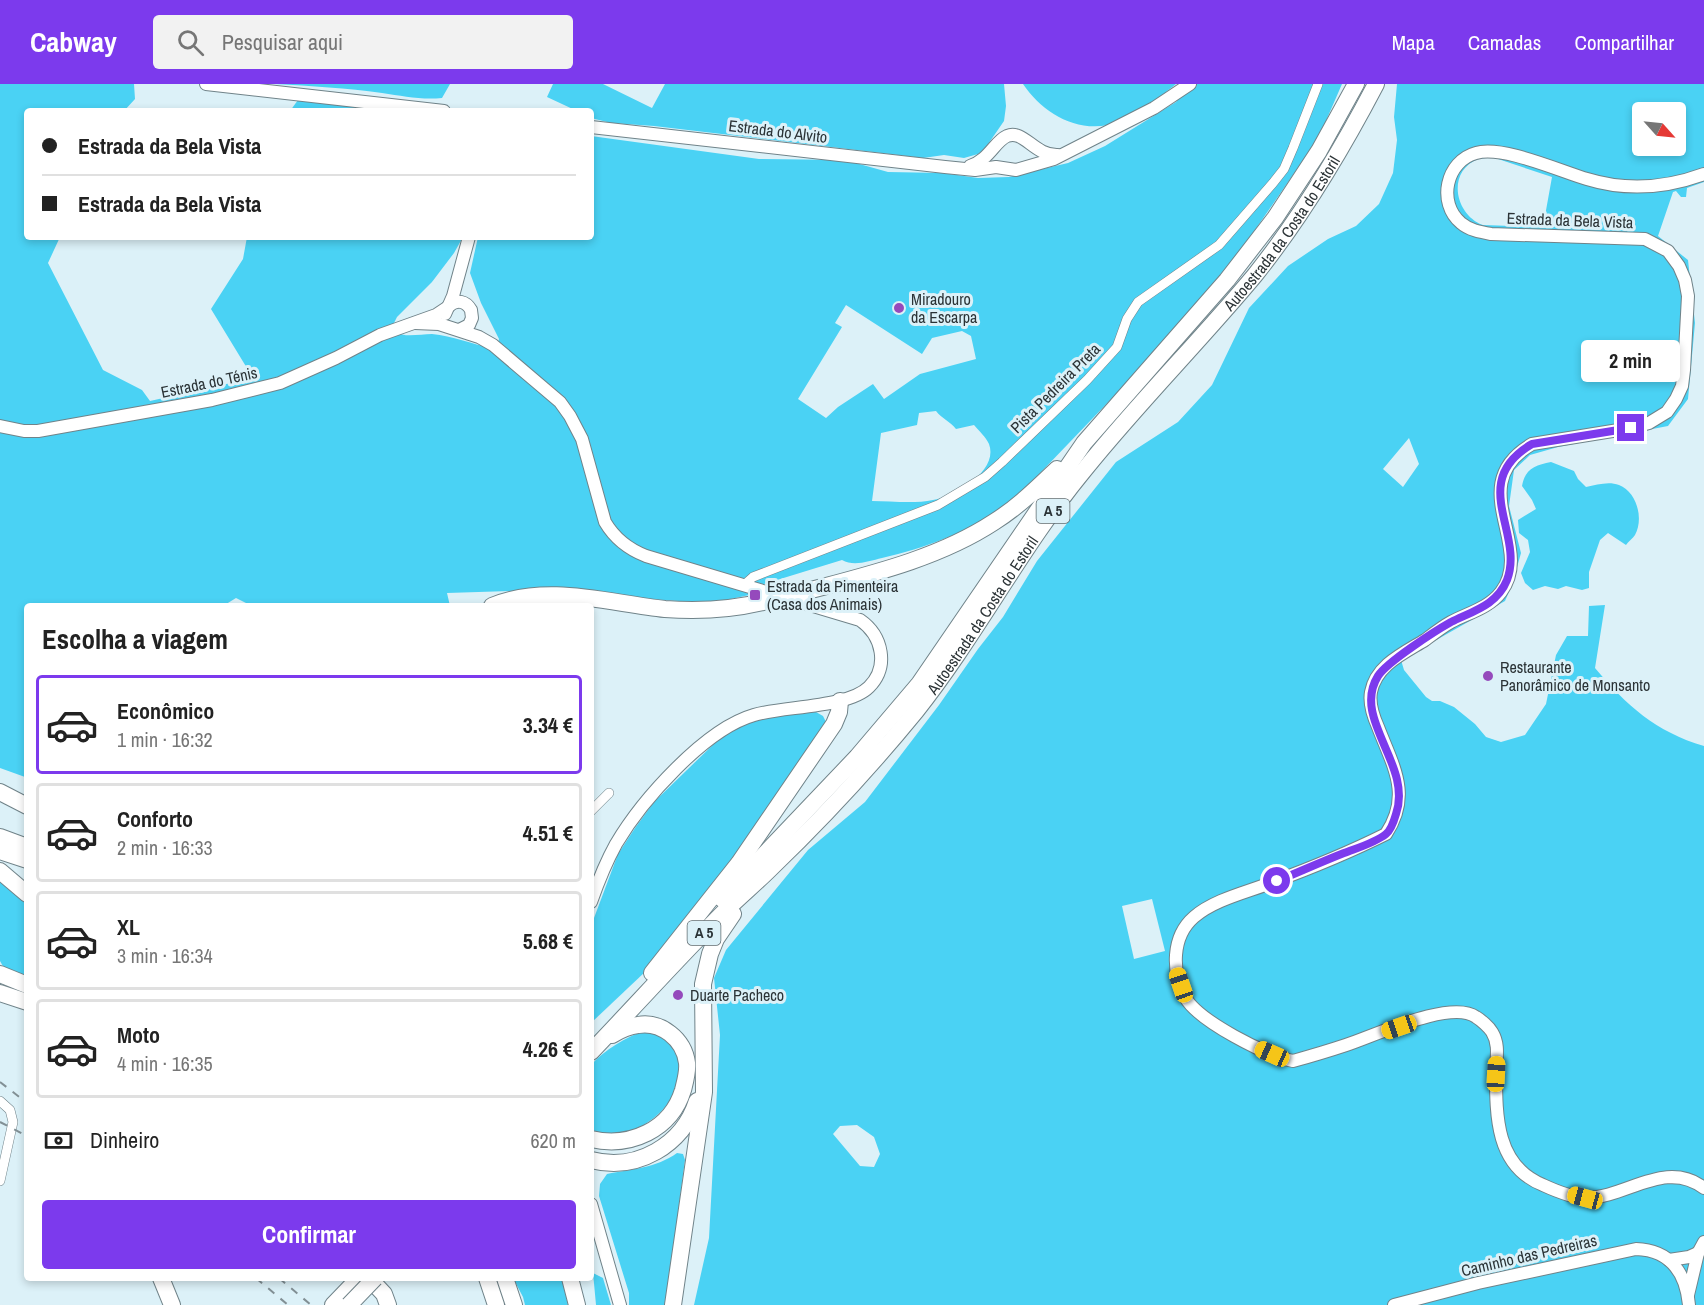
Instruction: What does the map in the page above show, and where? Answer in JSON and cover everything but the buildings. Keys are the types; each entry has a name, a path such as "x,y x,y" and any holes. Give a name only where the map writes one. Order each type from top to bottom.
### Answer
{"highway":[{"name":"Autoestrada da Costa do Estoril","path":"651,973 835,782 899,709 956,632 1084,443 1248,255 1311,164 1356,84"},
{"name":"Autoestrada da Costa do Estoril","path":"596,1041 772,867 854,781 917,708 945,672 1082,471 1222,313 1270,255 1335,158 1376,84"},
{"path":"501,603 517,598 548,595 675,609 707,610 762,603 796,594 917,559 972,535 996,522 1021,502 1084,443"},
{"path":"596,1041 700,914 763,830 834,724 839,712 840,701"},
{"path":"0,792 24,804"},
{"path":"0,837 24,846"},
{"path":"0,851 24,859"},
{"path":"673,1305 704,1092 705,1053 702,995 710,954 716,939 733,914 772,867"},
{"path":"0,871 24,891"},
{"path":"0,974 24,984"},
{"path":"0,993 24,1001"},
{"path":"594,1139 622,1142 650,1132 669,1117 676,1107 687,1075 687,1064 681,1045 674,1037 658,1027 640,1024 596,1041"},
{"path":"594,1161 626,1162 647,1156 672,1141 686,1124 696,1105 705,1053"},
{"path":"162,1281 172,1305"},
{"path":"333,1305 356,1281"},
{"path":"372,1281 384,1294 388,1305"},
{"path":"349,1305 372,1281"},
{"path":"488,1281 496,1305"},
{"path":"507,1281 514,1305"},
{"path":"571,1281 577,1305"},
{"path":"583,1281 588,1305"}],"street":[{"path":"206,84 418,108"},
{"name":"Estrada do Alvito","path":"594,127 975,170 996,167 1020,169 1063,155 1154,108 1190,84"},
{"name":"Pista Pedreira Preta","path":"744,585 753,577 938,505 984,477 1002,462 1087,380 1117,347 1127,319 1138,302 1219,245 1274,183 1284,169 1318,84"},
{"path":"960,168 979,162 1004,138 1012,135 1022,137 1044,154 1063,155"},
{"path":"1020,169 1029,160 1031,151 1028,143"},
{"path":"998,145 997,159 1007,169"},
{"name":"Estrada da Bela Vista","path":"1704,174 1669,185 1610,184 1515,157 1485,151 1470,155 1452,172 1446,190 1449,207 1460,223 1472,230 1491,234 1645,239 1668,252 1679,266 1685,279 1688,296 1682,387 1667,412 1649,423 1532,444 1518,452 1506,469 1500,485 1501,504 1511,555 1511,566 1503,590 1478,610 1450,623 1389,662 1378,676 1370,693 1373,717 1396,772 1400,788 1399,805 1393,824 1386,834 1294,874 1212,905 1193,917 1179,937 1176,954 1177,973 1186,998 1197,1011 1211,1022 1256,1047 1293,1061 1346,1045 1419,1018 1458,1012 1470,1013 1492,1032 1497,1047 1497,1084 1502,1139 1509,1159 1524,1173 1540,1184 1585,1198 1668,1177 1684,1177 1704,1188"},
{"path":"468,240 445,318 455,329 469,325 471,310"},
{"path":"461,267 462,290 477,325 493,345 560,402 570,416 582,439 604,522 616,538 632,551 646,556 851,617 869,626 881,651 879,671 865,690 840,701 753,715 730,724 712,737 651,796 627,827 607,861 594,894"},
{"path":"448,307 459,302 471,310"},
{"name":"Estrada do Ténis","path":"0,426 24,431 38,431 243,393 280,383 307,372 380,335 436,315 448,307"},
{"name":"Estrada do Ténis","path":"415,323 440,324 472,333 493,345"},
{"path":"594,808 609,793"},
{"path":"0,1101 9,1110 13,1122 0,1181"},
{"path":"594,1214 620,1305"},
{"path":"1688,1300 1678,1272 1669,1260 1689,1257 1701,1247"},
{"path":"1688,1300 1701,1247"},
{"name":"Caminho das Pedreiras","path":"1394,1305 1478,1283 1628,1250 1648,1249 1669,1260"}],"shaded area":[{"path":"0,84 134,84 135,99 127,108 24,108 24,240 59,240 48,263 103,370 142,390 150,401 253,378 211,309 243,259 246,240 461,240 432,282 397,317 393,325 395,332 408,335 440,335 492,348 497,346 499,339 481,303 470,273 477,240 594,240 594,136 759,159 845,160 888,172 943,173 978,178 1009,177 1068,163 1105,146 1176,102 1181,95 1196,84 1342,84 1322,130 1235,259 1117,393 1020,494 989,517 972,526 938,541 901,553 862,563 842,560 764,584 754,594 712,603 514,591 447,593 449,603 246,603 236,598 228,603 24,603 24,777 0,768","holes":["846,305 922,354 932,338 962,331 971,336 976,359 920,374 884,399 873,384 838,407 826,418 798,399 842,327 835,323","936,411 956,429 974,425 986,439 990,454 988,464 981,473 963,488 942,498 910,502 872,501 881,433 917,425 919,413"]},
{"path":"275,84 450,84 442,98 427,98 342,88"},
{"path":"553,84 603,84 652,108 665,84 1004,84 1006,106 1004,121 984,150 978,154 964,158 944,155 923,158 654,126 611,123 594,119 594,108 571,108 547,97"},
{"path":"1023,84 1176,84 1126,119 1108,125 1095,126 1071,122 1049,111 1030,94"},
{"path":"1397,84 1704,84 1704,182 1687,188 1686,197 1681,197 1676,191 1673,192 1658,236 1688,260 1695,323 1688,399 1668,426 1558,447 1530,455 1514,470 1509,506 1521,553 1505,601 1401,660 1404,670 1426,697 1454,707 1475,724 1486,737 1501,742 1525,735 1546,704 1556,655 1567,636 1588,636 1589,606 1605,605 1595,668 1618,694 1643,716 1671,733 1704,746 1704,1305 694,1305 709,1238 720,1035 714,978 726,950 808,850 865,802 1003,617 1037,561 1116,462 1178,422 1212,385 1249,308 1288,266 1328,239 1356,226 1379,204 1393,173 1397,140 1394,117","holes":["1492,157 1552,177 1543,227 1483,225 1473,220 1466,212 1458,193 1461,173 1478,159","1409,438 1419,464 1403,487 1383,469","1152,899 1165,951 1134,959 1122,906","857,1125 874,1137 880,1154 874,1167 860,1166 833,1134 840,1126"]},
{"path":"298,100 365,108 292,108"},
{"path":"1551,462 1574,471 1586,487 1607,483 1619,485 1630,494 1639,514 1638,529 1626,545 1608,533 1600,540 1589,572 1589,588 1582,590 1566,586 1558,589 1545,586 1533,590 1525,583 1521,573 1530,552 1528,540 1519,533 1518,520 1536,509 1522,486 1523,480 1532,469"},
{"path":"816,712 823,716 828,726 773,810 646,971 594,1020 594,918 618,854 654,802 723,735 752,720 780,714"},
{"path":"0,877 24,900 24,979 4,968 0,961"},
{"path":"645,1030 665,1036 679,1052 675,1091 662,1110 644,1125 623,1133 601,1133 594,1130 594,1062 616,1044"},
{"path":"677,1153 683,1154 685,1160 666,1305 629,1305 629,1293 599,1196 600,1184 607,1174 652,1165"},
{"path":"594,1274 603,1278 611,1305 596,1305"},
{"path":"515,1281 563,1281 568,1305 525,1305"}],"railway":[{"path":"0,1082 24,1101"},
{"path":"0,1122 24,1134"},
{"path":"260,1281 288,1305"},
{"path":"283,1281 311,1305"}],"place":[{"name":"Miradouro da Escarpa","path":"899,308"},
{"name":"Estrada da Pimenteira (Casa dos Animais)","path":"755,595"},
{"name":"Restaurante Panorâmico de Monsanto","path":"1488,676"},
{"name":"Duarte Pacheco","path":"678,995"}],"route":[{"path":"1277,881 1369,843 1386,834 1393,824 1399,805 1400,788 1396,772 1373,717 1370,693 1378,676 1389,662 1450,623 1478,610 1503,590 1511,566 1511,555 1501,504 1500,485 1506,469 1518,452 1532,444 1631,428"}]}
